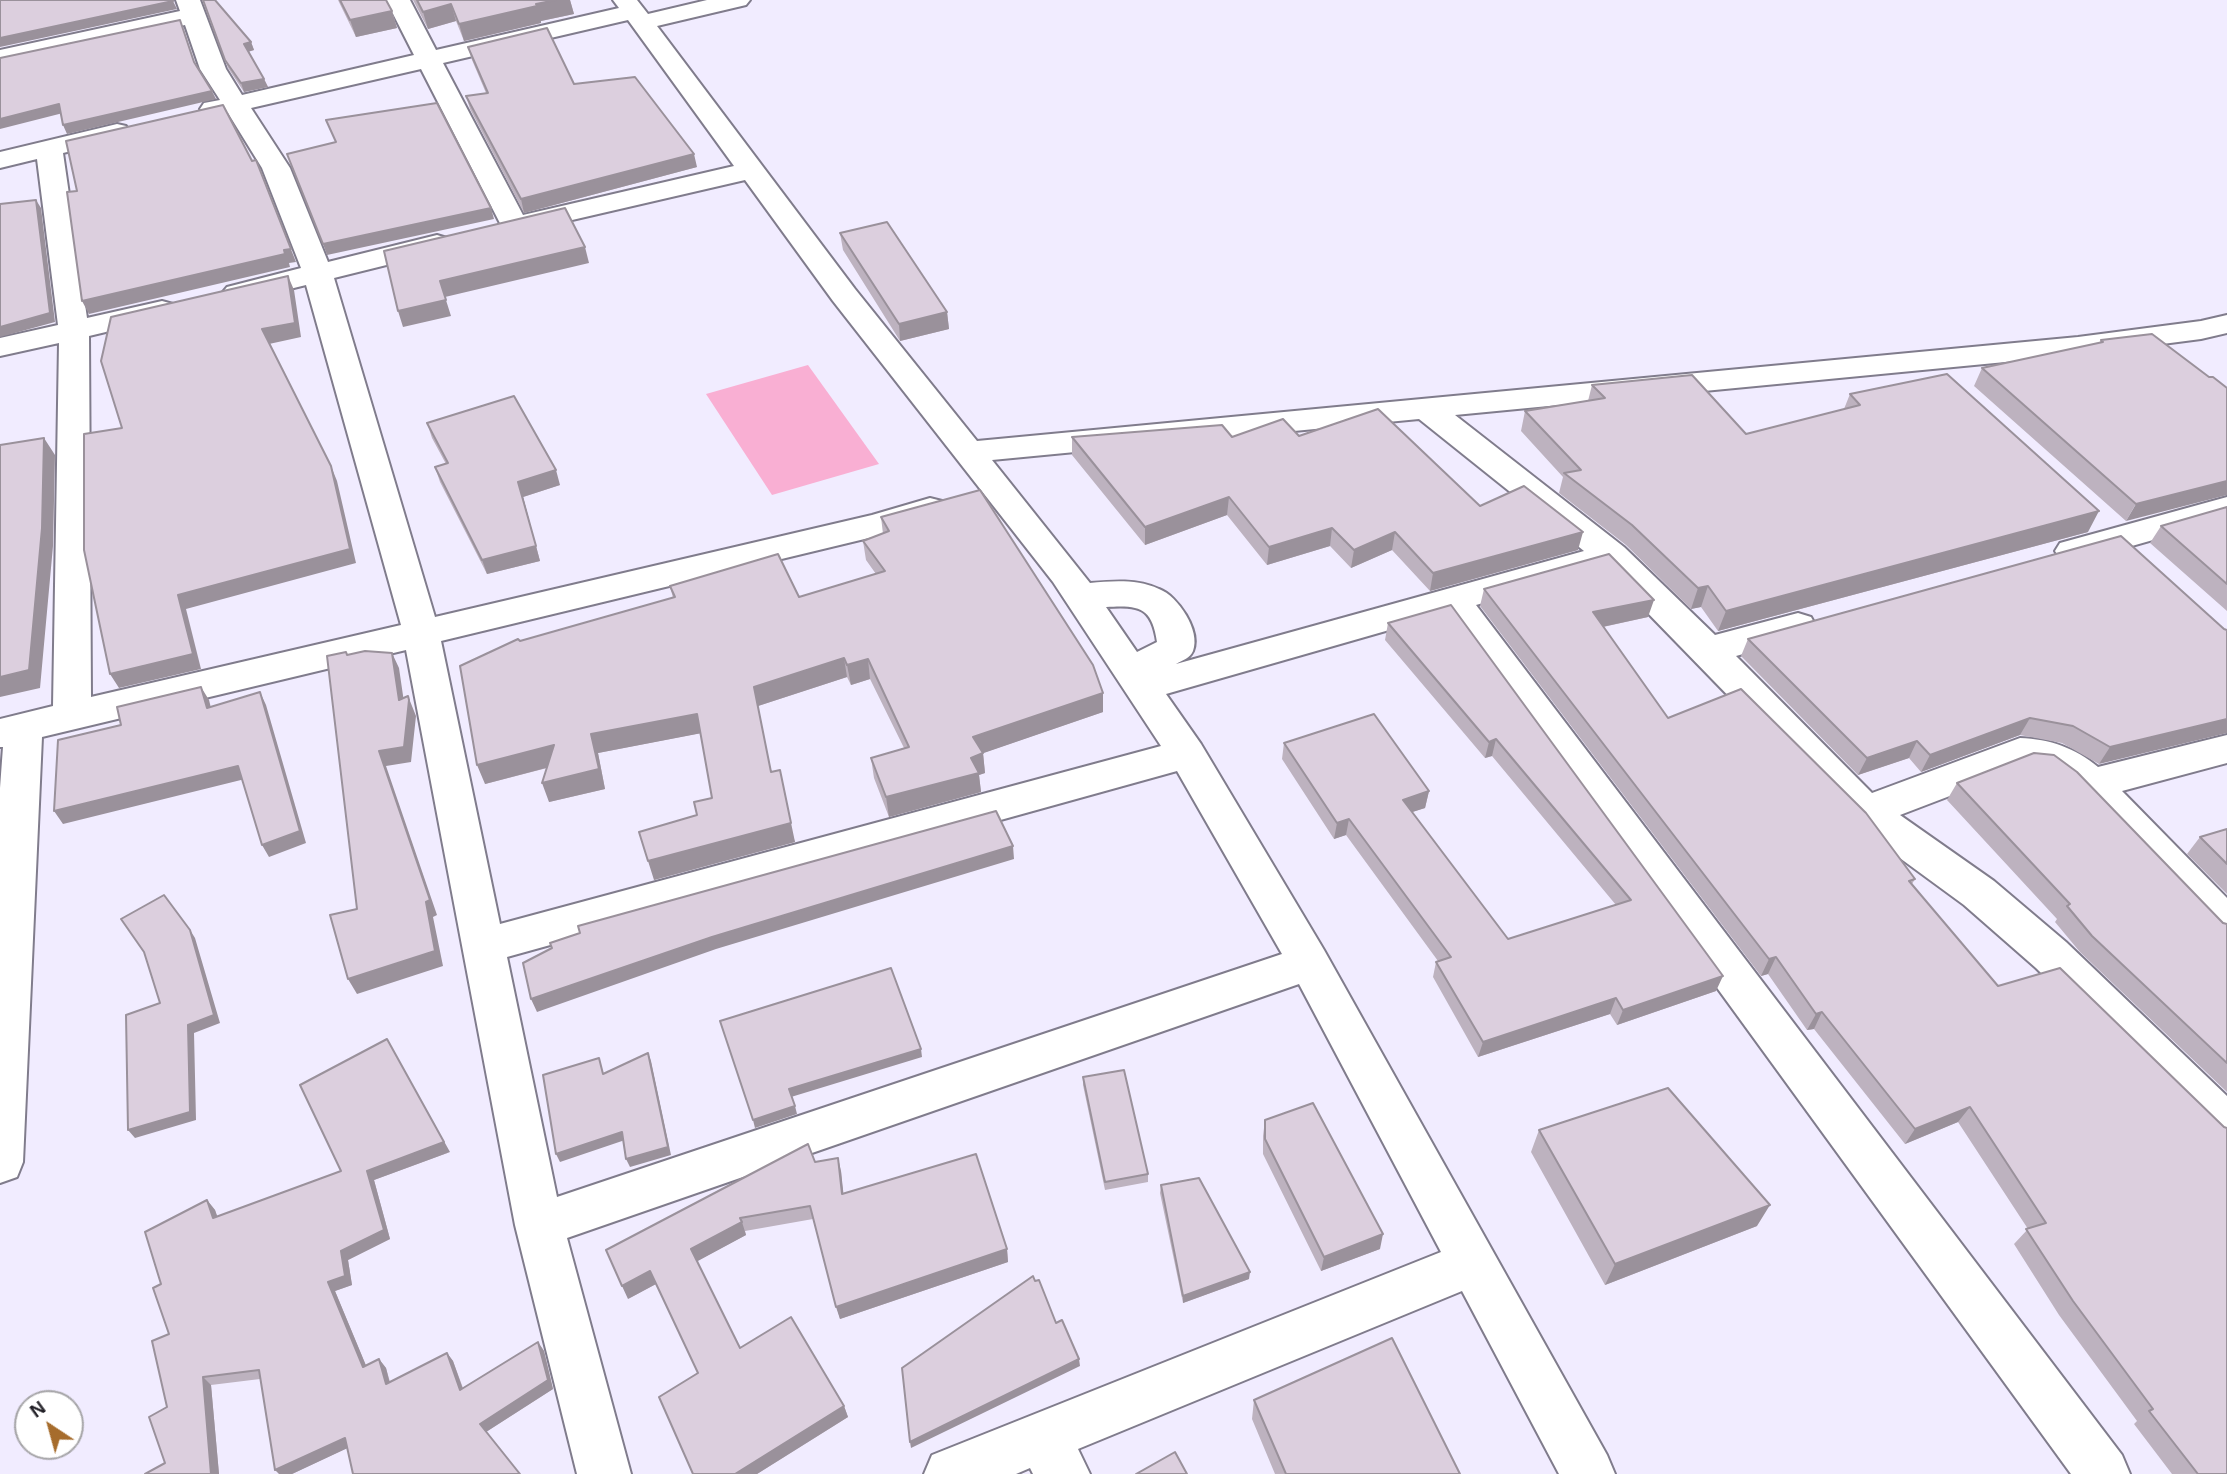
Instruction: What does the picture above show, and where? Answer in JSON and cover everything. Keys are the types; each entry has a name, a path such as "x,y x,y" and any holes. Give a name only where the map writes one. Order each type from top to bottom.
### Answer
{"street":[{"path":"398,0 431,59 488,232"},
{"path":"184,117 633,12 738,0"},
{"path":"0,57 190,8 213,69 276,168 318,274 421,633 539,1225 604,1474"},
{"path":"633,12 844,295 1080,596 1187,754 1309,963 1588,1474"},
{"path":"0,160 143,126"},
{"path":"49,148 74,331 72,716"},
{"path":"0,347 753,170"},
{"path":"967,453 2078,346 2214,327 2227,351"},
{"path":"1923,360 1954,388"},
{"path":"1424,407 1612,555 1866,811 1979,893 2051,955 2227,1126"},
{"path":"0,1162 12,730 877,525 973,496 1002,496"},
{"path":"2040,560 2227,508"},
{"path":"2088,510 2149,565"},
{"path":"1137,679 1452,600 1612,555"},
{"path":"1080,596 1135,593 1163,606 1175,625 1176,648 1137,679"},
{"path":"1452,600 2103,1474"},
{"path":"1708,650 1828,617"},
{"path":"2091,784 2227,750"},
{"path":"1866,811 2020,753 2046,753 2071,765 2091,784 2227,926"},
{"path":"484,946 1187,754"},
{"path":"539,1225 1309,963"},
{"path":"951,1474 1052,1456 1472,1263"}],"shaded area":[{"path":"808,365 879,464 772,495 706,394"}],"building":[{"path":"0,0 173,0 173,1 0,38"},
{"path":"203,0 215,0 251,42 244,44 264,79 241,83 225,60"},
{"path":"340,0 386,0 392,11 350,20"},
{"path":"417,0 556,0 459,24 451,4 423,12"},
{"path":"180,20 194,62 212,91 63,125 59,104 0,119 0,58"},
{"path":"547,28 574,84 635,77 694,154 521,199 466,96 488,93 468,47"},
{"path":"437,103 491,208 323,244 287,154 336,142 326,120"},
{"path":"223,105 252,161 256,160 291,249 284,250 285,254 82,301 67,192 77,191 66,141"},
{"path":"36,200 50,313 0,327 0,204"},
{"path":"565,208 585,247 440,281 446,300 398,311 384,251"},
{"path":"887,222 947,312 899,324 840,233"},
{"path":"288,276 295,323 262,329 331,466 350,549 178,595 193,654 110,674 84,550 84,434 122,428 101,361 111,317"},
{"path":"2152,334 2227,388 2227,481 2136,504 1982,368 2103,342 2101,340"},
{"path":"1947,374 2099,511 1726,611 1708,586 1698,588 1632,525 1564,473 1581,470 1525,411 1605,398 1592,385 1692,375 1746,434 1860,405 1850,394"},
{"path":"514,396 556,470 518,482 536,546 482,560 435,467 448,463 427,423"},
{"path":"1378,409 1480,506 1524,486 1583,532 1433,573 1395,532 1354,550 1332,528 1269,547 1229,497 1145,527 1072,437 1222,425 1232,437 1283,419 1299,436"},
{"path":"44,438 42,528 29,670 0,677 0,445"},
{"path":"980,490 1093,665 1103,693 973,737 983,753 971,758 979,773 886,797 871,758 909,747 868,659 847,665 844,658 754,687 771,772 780,770 791,823 648,861 639,832 697,815 694,802 712,798 697,714 591,734 599,769 542,783 554,745 477,765 460,666 518,639 520,641 675,597 670,586 778,554 799,597 885,571 863,541 889,531 881,517"},
{"path":"2227,507 2227,584 2161,526"},
{"path":"2121,536 2227,630 2227,719 2110,747 2073,726 2030,718 1930,755 1917,741 1867,758 1748,639"},
{"path":"1609,554 1654,600 1593,612 1668,718 1741,689 1866,813 1915,879 1909,881 1998,986 2060,968 2227,1128 2227,1474 2198,1474 2149,1411 2153,1409 2073,1301 2026,1229 2046,1223 1970,1107 1915,1129 1822,1012 1816,1014 1776,957 1769,959 1484,589"},
{"path":"1451,605 1723,976 1623,1010 1616,998 1483,1042 1436,962 1451,957 1349,819 1337,823 1284,743 1374,714 1429,791 1403,800 1508,939 1631,900 1496,739 1489,742 1388,623"},
{"path":"365,651 392,653 399,700 408,696 409,700 404,747 379,751 430,900 426,902 435,951 348,979 330,915 357,909 327,656"},
{"path":"201,687 207,708 260,692 300,831 262,845 238,766 54,811 58,740 121,725 117,707"},
{"path":"2034,753 2054,755 2077,772 2223,923 2227,924 2227,1063 2092,936 2067,906 2070,904 1957,783"},
{"path":"996,811 1013,846 712,937 531,999 523,963 552,948 550,943 580,933 578,926"},
{"path":"2227,829 2227,864 2200,837"},
{"path":"164,895 190,930 214,1015 188,1025 190,1112 128,1130 126,1015 160,1003 144,952 121,919"},
{"path":"891,968 921,1049 789,1089 795,1106 753,1120 720,1021"},
{"path":"387,1039 444,1142 367,1171 384,1230 341,1251 345,1276 328,1282 363,1367 379,1359 386,1384 447,1353 460,1390 538,1342 548,1380 480,1424 520,1474 353,1474 345,1438 275,1470 259,1370 203,1377 211,1474 145,1474 165,1463 149,1417 167,1407 152,1341 169,1334 153,1288 161,1284 145,1232 207,1200 213,1218 341,1171 300,1085"},
{"path":"648,1053 668,1147 626,1159 622,1132 556,1154 543,1075 599,1058 603,1074"},
{"path":"1124,1070 1148,1174 1105,1182 1083,1077"},
{"path":"1668,1088 1770,1205 1615,1264 1539,1130"},
{"path":"1313,1103 1383,1234 1324,1257 1265,1139 1265,1120"},
{"path":"808,1144 815,1162 838,1158 842,1194 976,1154 1007,1249 836,1307 810,1206 740,1218 742,1222 691,1249 740,1348 791,1317 844,1406 735,1474 693,1474 659,1397 698,1373 650,1271 622,1286 606,1250"},
{"path":"1199,1178 1250,1272 1183,1296 1161,1185"},
{"path":"1033,1276 1035,1281 1039,1280 1056,1323 1062,1320 1079,1359 910,1442 902,1368"},
{"path":"1392,1338 1460,1474 1286,1474 1254,1400"},
{"path":"1175,1452 1187,1474 1136,1474"}]}
